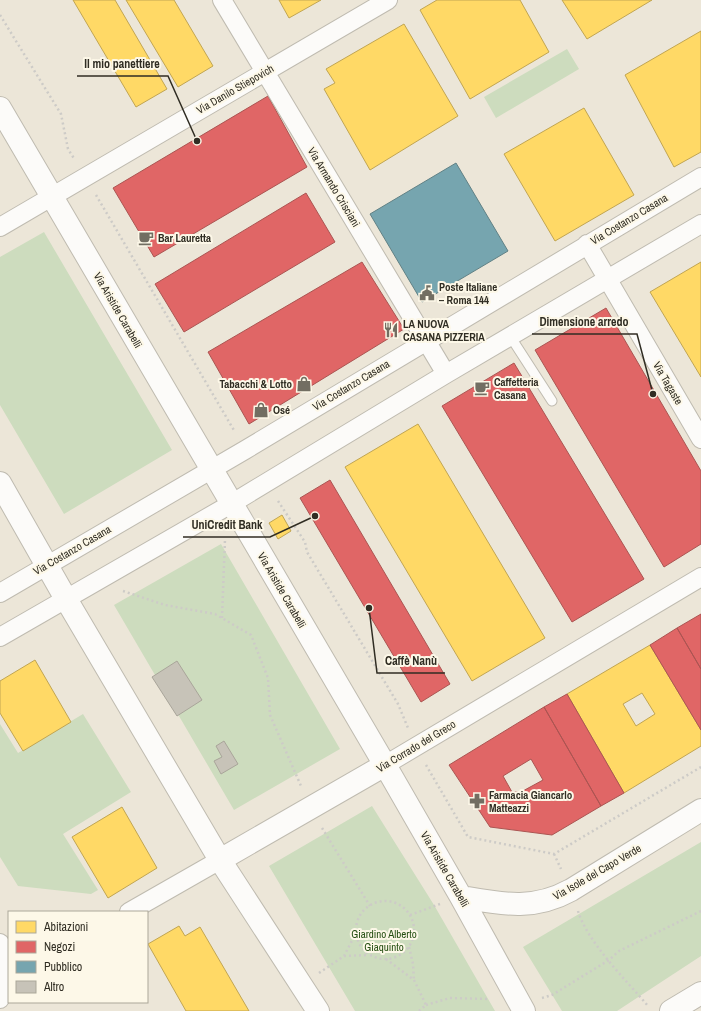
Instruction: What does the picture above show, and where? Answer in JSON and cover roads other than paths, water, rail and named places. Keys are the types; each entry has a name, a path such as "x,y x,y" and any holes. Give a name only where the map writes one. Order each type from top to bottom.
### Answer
{"street":[{"name":"Via Armando Crisciani","path":"222,0 446,374"},
{"name":"Via Danilo Stiepovich","path":"0,227 388,0"},
{"name":"Via Aristide Carabelli","path":"0,108 211,470 224,508 385,764 524,1011"},
{"name":"Via Costanzo Casana","path":"0,593 245,450 425,340 701,177"},
{"path":"0,637 224,508 446,374 701,224"},
{"name":"Via Tagaste","path":"587,244 701,439"},
{"path":"0,484 46,565 220,860 318,1011"},
{"name":"Via Corrado del Greco","path":"131,911 310,808 701,577"},
{"name":"Via Isole del Capo Verde","path":"461,897 514,905 537,903 553,898 571,890 701,810"},
{"path":"0,990 4,948"},
{"path":"671,1011 701,993"}],"lane":[{"path":"510,336 552,400"}],"place":[{"name":"Il mio panettiere","path":"197,141"},
{"name":"Bar Lauretta","path":"146,238"},
{"name":"Poste Italiane – Roma 144","path":"427,293"},
{"name":"LA NUOVA CASANA PIZZERIA","path":"391,330"},
{"name":"Tabacchi & Lotto","path":"304,384"},
{"name":"Caffetteria Casana","path":"482,388"},
{"name":"Dimensione arredo","path":"653,394"},
{"name":"Osé","path":"261,410"},
{"name":"UniCredit Bank","path":"315,516"},
{"name":"Caffè Nanù","path":"369,608"},
{"name":"Farmacia Giancarlo Matteazzi","path":"477,801"}],"park label":[{"name":"Giardino Alberto Giaquinto","path":"384,940"}]}
